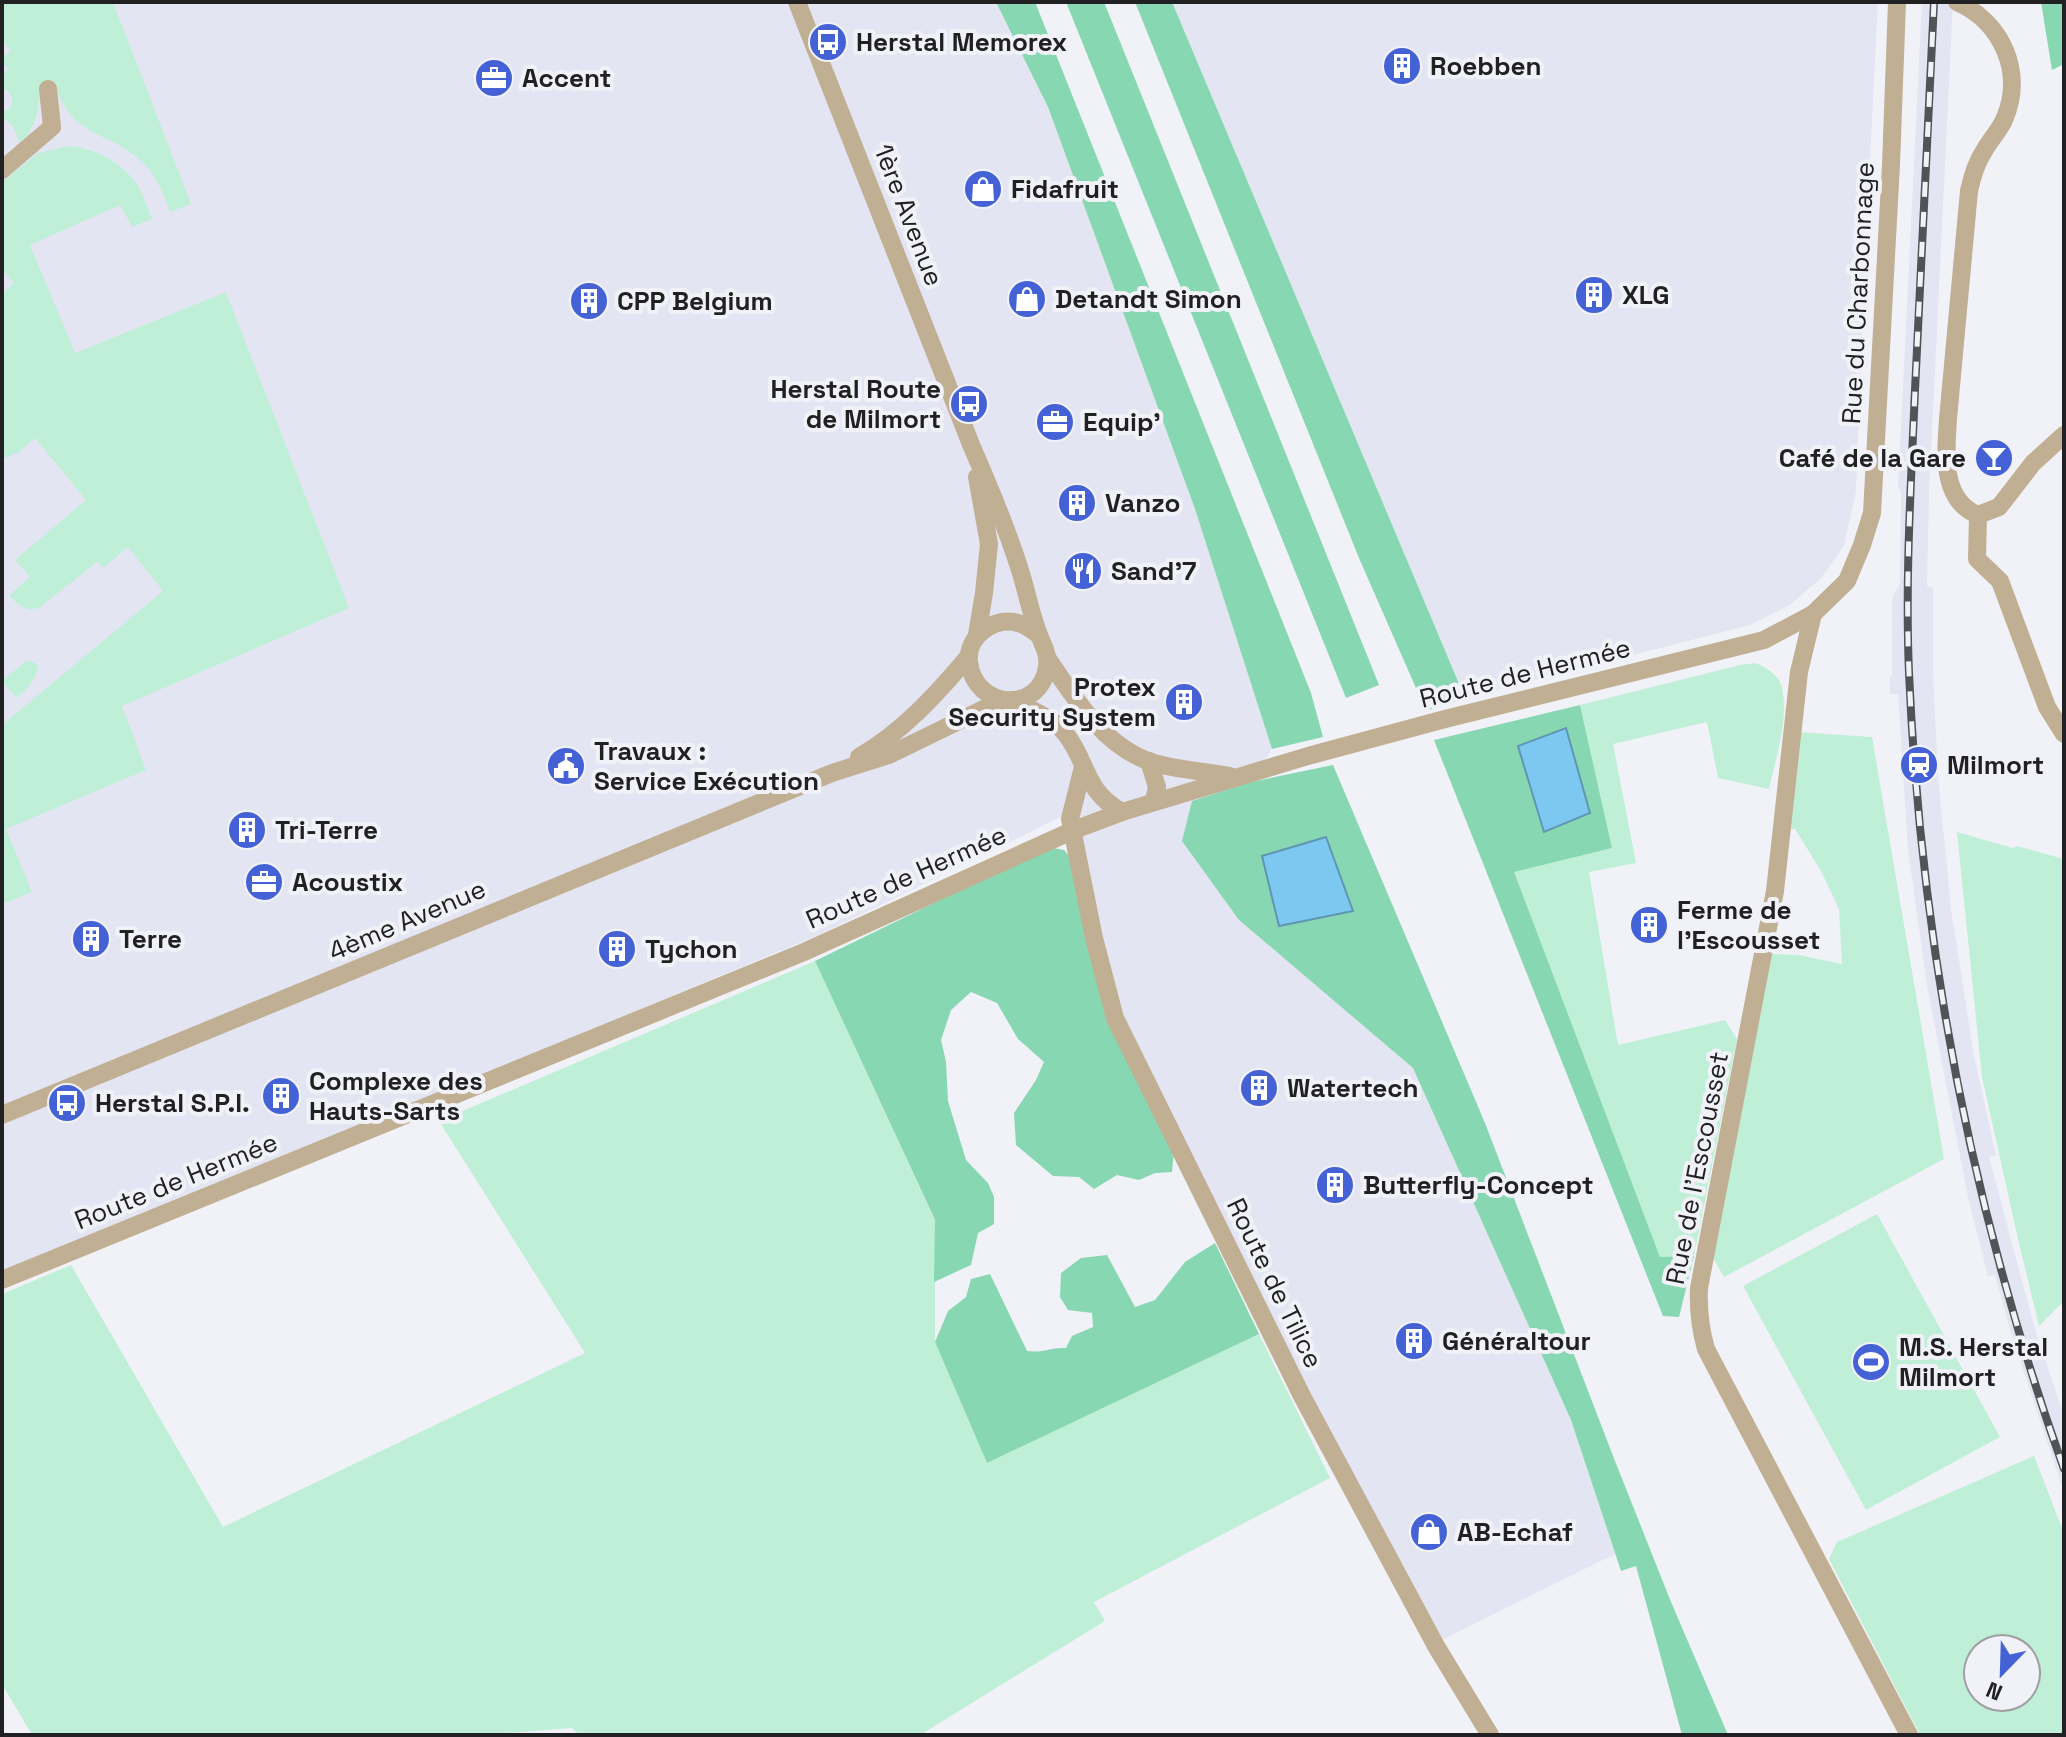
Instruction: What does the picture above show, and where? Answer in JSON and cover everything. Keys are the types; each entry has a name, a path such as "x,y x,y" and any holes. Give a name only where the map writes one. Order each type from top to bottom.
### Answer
{"street":[{"name":"1ère Avenue","path":"797,2 997,506 1048,659 1093,721 1128,750 1149,761 1236,777"},
{"name":"Rue du Charbonnage","path":"1847,581 1872,513 1897,2"},
{"path":"1959,3 1974,10 1995,30 2008,56 2012,80 2004,121 1978,162 1969,191 1945,454 1952,487 1964,506 1978,515"},
{"path":"2,170 52,127 48,89"},
{"path":"1978,515 1999,507 2033,463 2064,435"},
{"name":"1ère Avenue","path":"968,657 977,635 989,544 972,447"},
{"path":"1978,515 1977,559 2000,581 2047,707 2064,734"},
{"name":"Route de Hermée","path":"2,1280 804,952 1074,830 1154,801 1308,756 1764,640 1813,614 1847,581"},
{"name":"Rue de l'Escousset","path":"1813,614 1799,672 1775,891 1701,1276 1698,1307 1706,1349 1909,1735"},
{"path":"977,635 997,623 1008,621 1020,623 1039,635"},
{"path":"968,657 971,676 979,688 990,696 1007,700 1054,722 1066,734 1096,792 1122,812"},
{"name":"4ème Avenue","path":"832,773 881,744 922,708 968,657"},
{"path":"1007,700 1024,697 1034,691 1047,670 1048,659"},
{"name":"4ème Avenue","path":"2,1115 832,773 889,755 1007,700"},
{"path":"1149,761 1157,787 1154,801"},
{"path":"1074,830 1070,819 1083,767"},
{"name":"Route de Tilice","path":"1074,830 1094,938 1115,1018 1302,1396 1436,1646 1490,1735"}],"shaded area":[{"path":"2,2 996,2 1048,107 1195,509 1272,749 1251,782 1239,920 1413,1068 1571,1420 1615,1554 1440,1641 1268,1329 1115,1018 1063,816 821,934 2,1274"},
{"path":"1172,2 1878,2 1856,491 1844,546 1821,578 1790,605 1750,625 1465,698"},
{"path":"1922,2 1953,2 1927,586 1933,587 1938,776 1952,916 1974,1056 1996,1155 1989,1157 2035,1329 2064,1416 2064,1492 1995,1275 1988,1276 1969,1202 1928,991 1908,850 1898,694 1890,694 1892,599 1900,583 1901,493 1898,486"}],"green space":[{"path":"2,2 113,2 191,204 170,212 148,168 130,152 82,125 63,104 56,87 39,89 36,119 20,144 13,127 2,116 2,112 12,104 12,97 2,88 2,75 9,69 2,58 11,51 2,40"},
{"path":"996,2 1035,2 1311,693 1323,737 1272,749 1195,509 1048,107"},
{"path":"1066,2 1104,2 1379,685 1346,698"},
{"path":"1135,2 1172,2 1465,698 1426,711 1359,558"},
{"path":"2041,2 2064,2 2064,64 2052,70"},
{"path":"68,146 97,153 123,168 138,187 152,219 132,227 120,205 30,245 75,353 226,292 349,608 122,706 146,770 6,829 32,892 2,904 2,725 163,591 128,547 103,568 97,562 39,608 22,607 9,595 30,577 15,560 86,500 35,438 19,452 2,459 2,294 14,283 2,269 2,182 38,153"},
{"path":"26,661 38,665 37,671 30,684 16,698 2,681"},
{"path":"1756,663 1778,679 1784,700 1781,738 1769,789 1718,778 1707,722 1613,744 1636,863 1589,872 1618,1045 1725,1020 1737,1039 1694,1256 1660,1257 1513,871 1612,848 1580,705"},
{"path":"1580,705 1612,848 1514,872 1660,1257 1694,1256 1679,1317 1663,1316 1434,740"},
{"path":"1798,732 1872,737 1944,1159 1724,1277 1713,1258 1771,954 1799,955 1842,964 1839,909 1821,871 1795,829 1787,829"},
{"path":"1333,765 1485,1123 1615,1461 1728,1735 1682,1735 1636,1566 1621,1571 1571,1420 1413,1068 1239,920 1182,841 1192,801 1251,782"},
{"path":"1957,832 2064,859 2064,1301 2039,1326 1982,1077"},
{"path":"1049,847 1064,850 1081,870 1115,1018 1175,1140 1172,1172 1155,1173 1139,1180 1117,1175 1094,1189 1079,1177 1053,1176 1016,1145 1014,1113 1044,1062 1018,1039 997,1003 971,992 951,1010 941,1040 946,1062 948,1101 966,1160 988,1183 994,1197 994,1224 978,1233 971,1265 934,1282 935,1220 815,961"},
{"path":"815,961 935,1221 935,1342 987,1463 1259,1334 1330,1478 1094,1602 1105,1621 920,1735 579,1735 572,1728 484,1735 32,1735 2,1684 2,1294 71,1265 223,1527 585,1353 439,1121"},
{"name":"M.S. Herstal Milmort","path":"1877,1214 2000,1437 1866,1510 1743,1286"},
{"path":"1215,1243 1259,1334 987,1463 935,1342 948,1311 966,1297 971,1279 990,1274 1027,1351 1066,1348 1072,1336 1093,1327 1092,1313 1068,1310 1060,1297 1061,1273 1081,1258 1107,1255 1135,1307 1155,1300 1185,1262"},
{"path":"2034,1456 2064,1533 2064,1735 1920,1735 1829,1559 1837,1542"}],"water":[{"path":"1566,728 1590,813 1544,832 1518,746"},
{"path":"1326,837 1353,911 1279,926 1262,856"}],"railway":[{"path":"1934,2 1908,567 1909,673 1915,775 1925,876 1956,1077 2003,1275 2064,1469"}],"place":[{"name":"Herstal Memorex","path":"828,42"},
{"name":"Roebben","path":"1402,66"},
{"name":"Accent","path":"494,78"},
{"name":"Fidafruit","path":"983,189"},
{"name":"XLG","path":"1594,295"},
{"name":"Detandt Simon","path":"1027,299"},
{"name":"CPP Belgium","path":"589,301"},
{"name":"Herstal Route de Milmort","path":"969,404"},
{"name":"Equip'","path":"1055,422"},
{"name":"Café de la Gare","path":"1994,458"},
{"name":"Vanzo","path":"1077,503"},
{"name":"Sand'7","path":"1083,571"},
{"name":"Protex Security System","path":"1184,702"},
{"name":"Milmort","path":"1919,765"},
{"name":"Travaux : Service Exécution","path":"566,766"},
{"name":"Tri-Terre","path":"247,830"},
{"name":"Acoustix","path":"264,882"},
{"name":"Ferme de l'Escousset","path":"1649,925"},
{"name":"Terre","path":"91,939"},
{"name":"Tychon","path":"617,949"},
{"name":"Watertech","path":"1259,1088"},
{"name":"Complexe des Hauts-Sarts","path":"281,1096"},
{"name":"Herstal S.P.I.","path":"67,1103"},
{"name":"Butterfly-Concept","path":"1335,1185"},
{"name":"Généraltour","path":"1414,1341"},
{"name":"M.S. Herstal Milmort","path":"1871,1362"},
{"name":"AB-Echaf","path":"1429,1532"}]}
